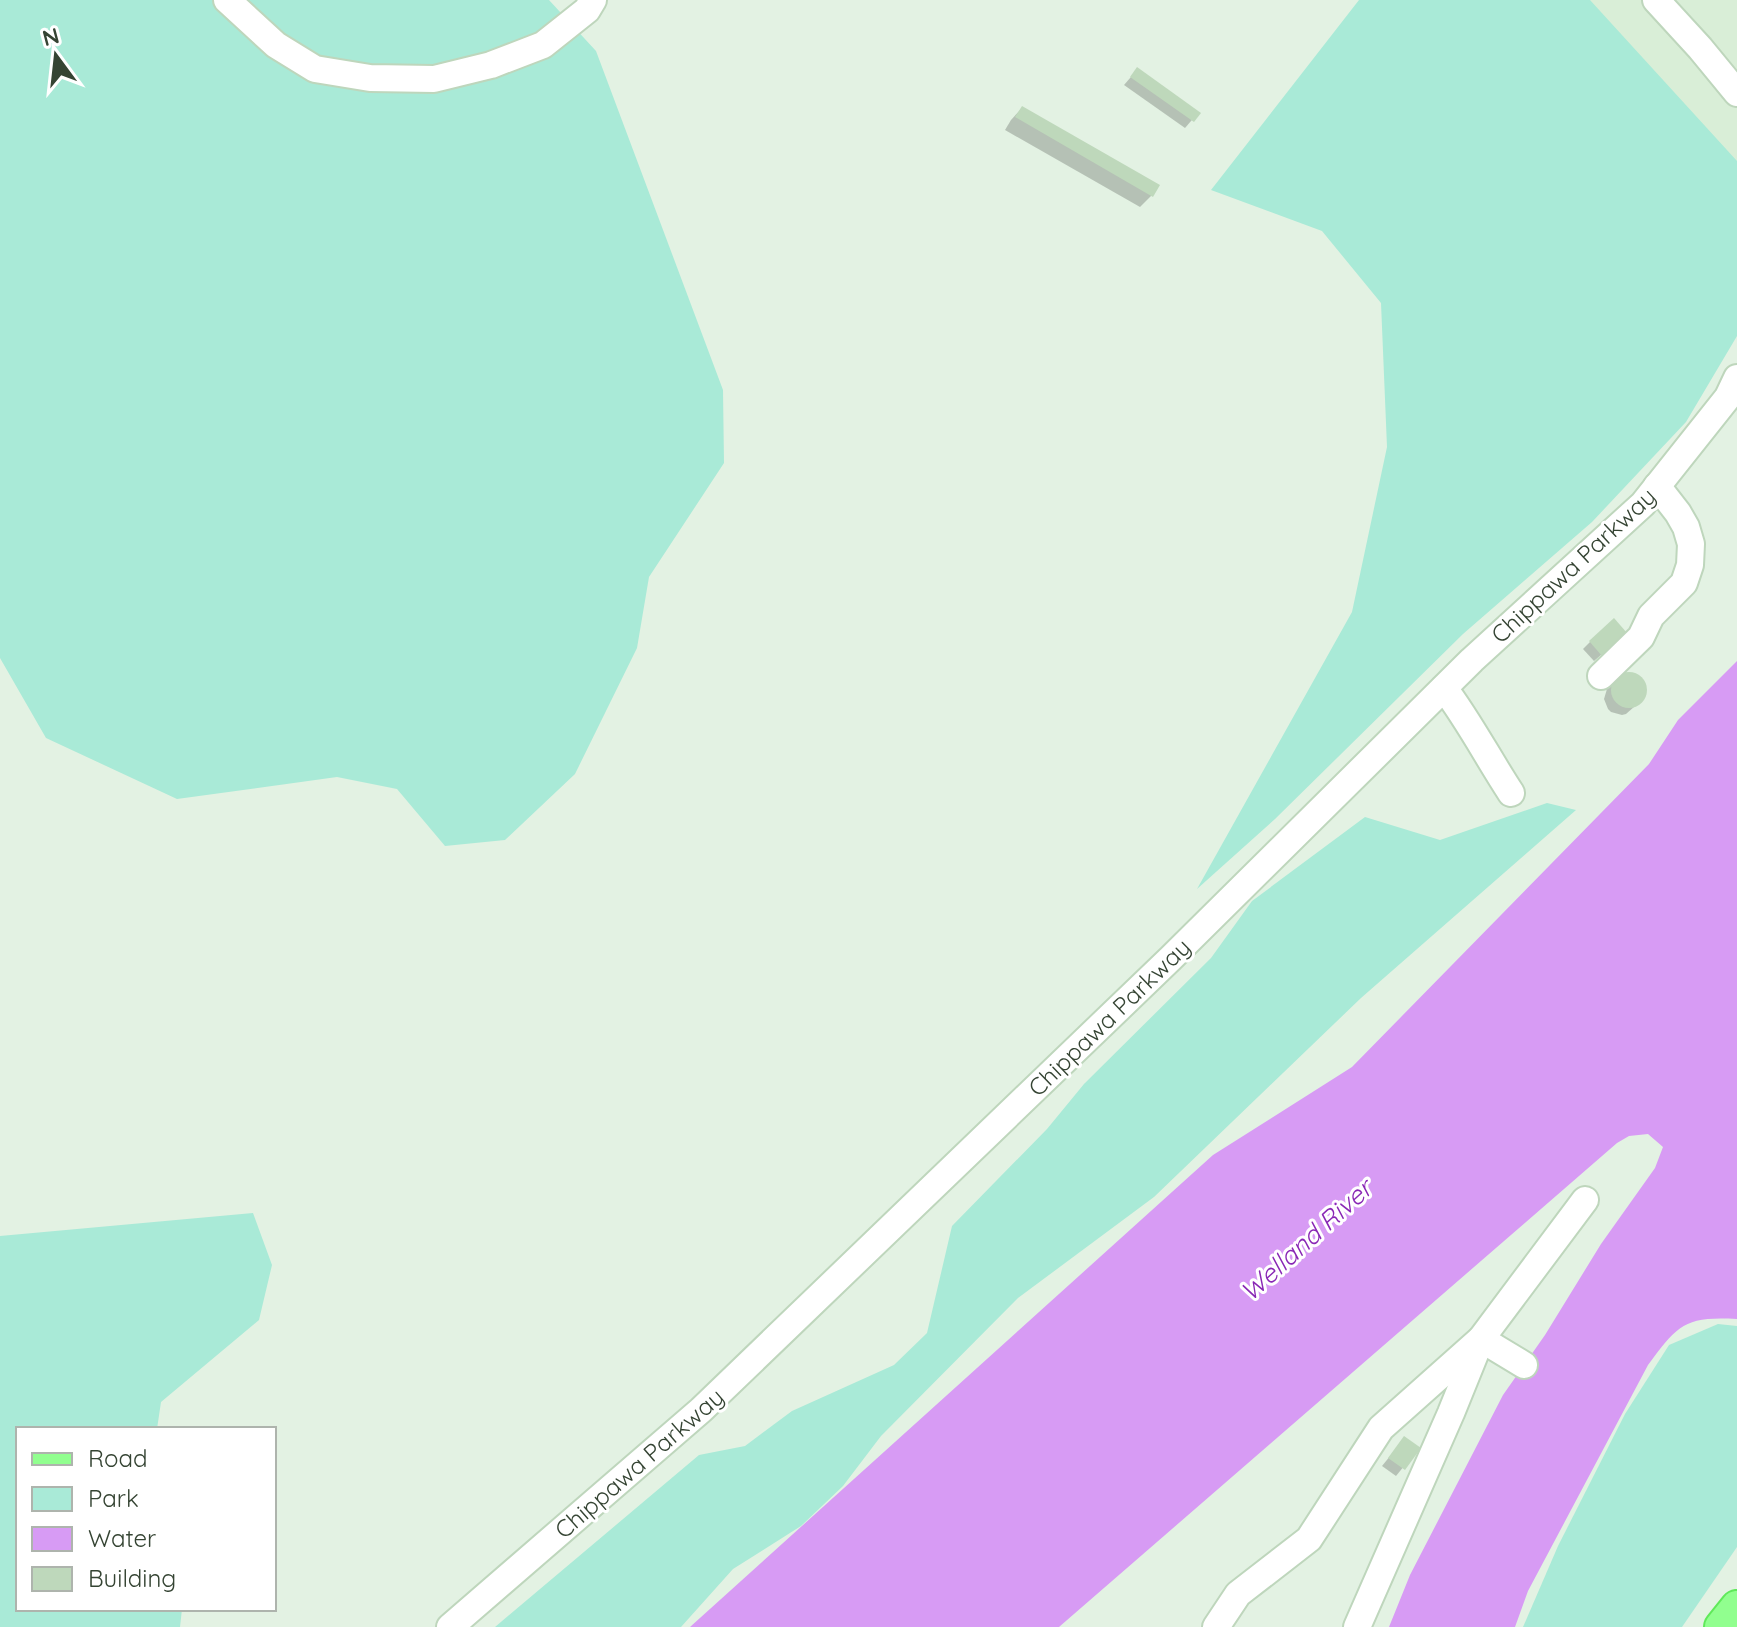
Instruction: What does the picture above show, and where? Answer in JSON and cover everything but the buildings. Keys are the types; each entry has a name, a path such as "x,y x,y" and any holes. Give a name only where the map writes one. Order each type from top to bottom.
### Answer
{"main road":[{"path":"1721,1627 1737,1607"}],"street":[{"path":"227,0 276,45 315,69 370,78 434,79 491,65 543,45 587,10 593,0"},
{"path":"1656,0 1737,93"},
{"name":"Chippawa Parkway","path":"450,1627 701,1410 1171,958 1444,688 1643,504 1728,397 1737,378"},
{"path":"1601,676 1641,637 1651,616 1684,583 1690,565 1691,544 1686,527 1657,486"},
{"path":"1444,688 1511,793"},
{"path":"1216,1627 1238,1594 1309,1539 1381,1428 1481,1339 1585,1200"},
{"path":"1481,1339 1524,1365"},
{"path":"1357,1627 1481,1339"}],"shaded area":[{"path":"1543,0 1737,0 1737,161 1660,141"}],"green space":[{"path":"0,0 549,0 596,51 723,390 724,463 649,577 637,648 575,774 505,840 445,846 397,789 337,777 177,799 46,738 0,658"},
{"path":"1359,0 1590,0 1737,161 1737,336 1686,422 1592,522 1463,634 1275,819 1197,889 1352,612 1387,447 1381,303 1322,231 1211,190"},
{"path":"1547,803 1576,810 1361,998 1154,1197 1018,1298 881,1436 843,1486 801,1526 733,1569 681,1627 495,1627 699,1455 745,1446 792,1411 894,1365 927,1333 952,1226 1047,1129 1084,1084 1211,958 1252,901 1365,817 1440,840"},
{"path":"253,1213 272,1265 259,1320 161,1402 157,1427 16,1427 16,1611 182,1611 180,1627 0,1627 0,1236"},
{"path":"1718,1324 1737,1326 1737,1547 1682,1627 1523,1627 1558,1546 1625,1414 1669,1345"}],"water":[{"name":"Welland River","path":"1737,661 1737,1319 1705,1319 1684,1326 1675,1332 1648,1365 1528,1591 1515,1627 1389,1627 1410,1575 1503,1395 1545,1335 1601,1244 1655,1168 1663,1147 1648,1134 1629,1136 1617,1143 1059,1627 690,1627 1213,1155 1352,1067 1649,764 1678,720"}]}
